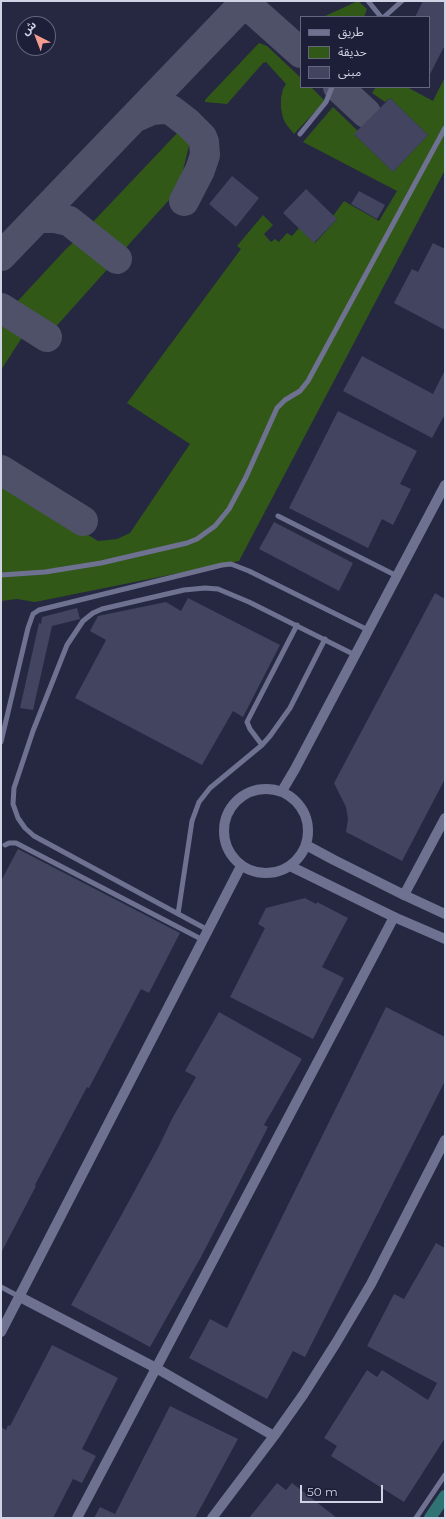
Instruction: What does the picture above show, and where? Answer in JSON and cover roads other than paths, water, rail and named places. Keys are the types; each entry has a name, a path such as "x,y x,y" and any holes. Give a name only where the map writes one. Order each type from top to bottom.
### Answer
{"street":[{"path":"282,791 296,769 445,485"},
{"path":"268,788 282,791 294,799 304,812 308,828 306,845 300,856 290,866 280,871 266,874 253,872 241,866 232,858 226,847 223,835 224,823 228,812 235,802 244,794 256,789 268,788"},
{"path":"404,895 445,818"},
{"path":"306,845 404,895 445,914"},
{"path":"1,1332 241,866"},
{"path":"290,866 394,917 445,939"},
{"path":"77,1518 394,917"},
{"path":"212,1518 303,1395 371,1284 445,1140"},
{"path":"20,1297 156,1368 274,1436"}],"lane":[{"path":"368,1 380,16"},
{"path":"385,16 402,1"},
{"path":"300,134 326,102 332,88"},
{"path":"1,575 46,572 101,563 187,543 197,539 215,526 229,509 246,477 277,408 284,400 300,391 308,382 445,128"},
{"path":"278,516 397,576"},
{"path":"1,742 28,628 33,614 39,610 231,564 249,571 368,630"},
{"path":"208,930 34,836 25,828 18,818 13,804 14,788 33,731 68,646 83,621 93,613 102,609 184,590 205,588 218,590 249,602 355,655"},
{"path":"262,745 250,729 247,722 257,699 297,625"},
{"path":"178,914 192,821 199,802 216,783 262,745 281,722 290,708 325,639"},
{"path":"5,845 9,843 16,843 203,940"},
{"path":"1,1287 20,1297"},
{"path":"416,1518 445,1475"}],"waterway":[{"path":"430,1518 445,1496"}]}
